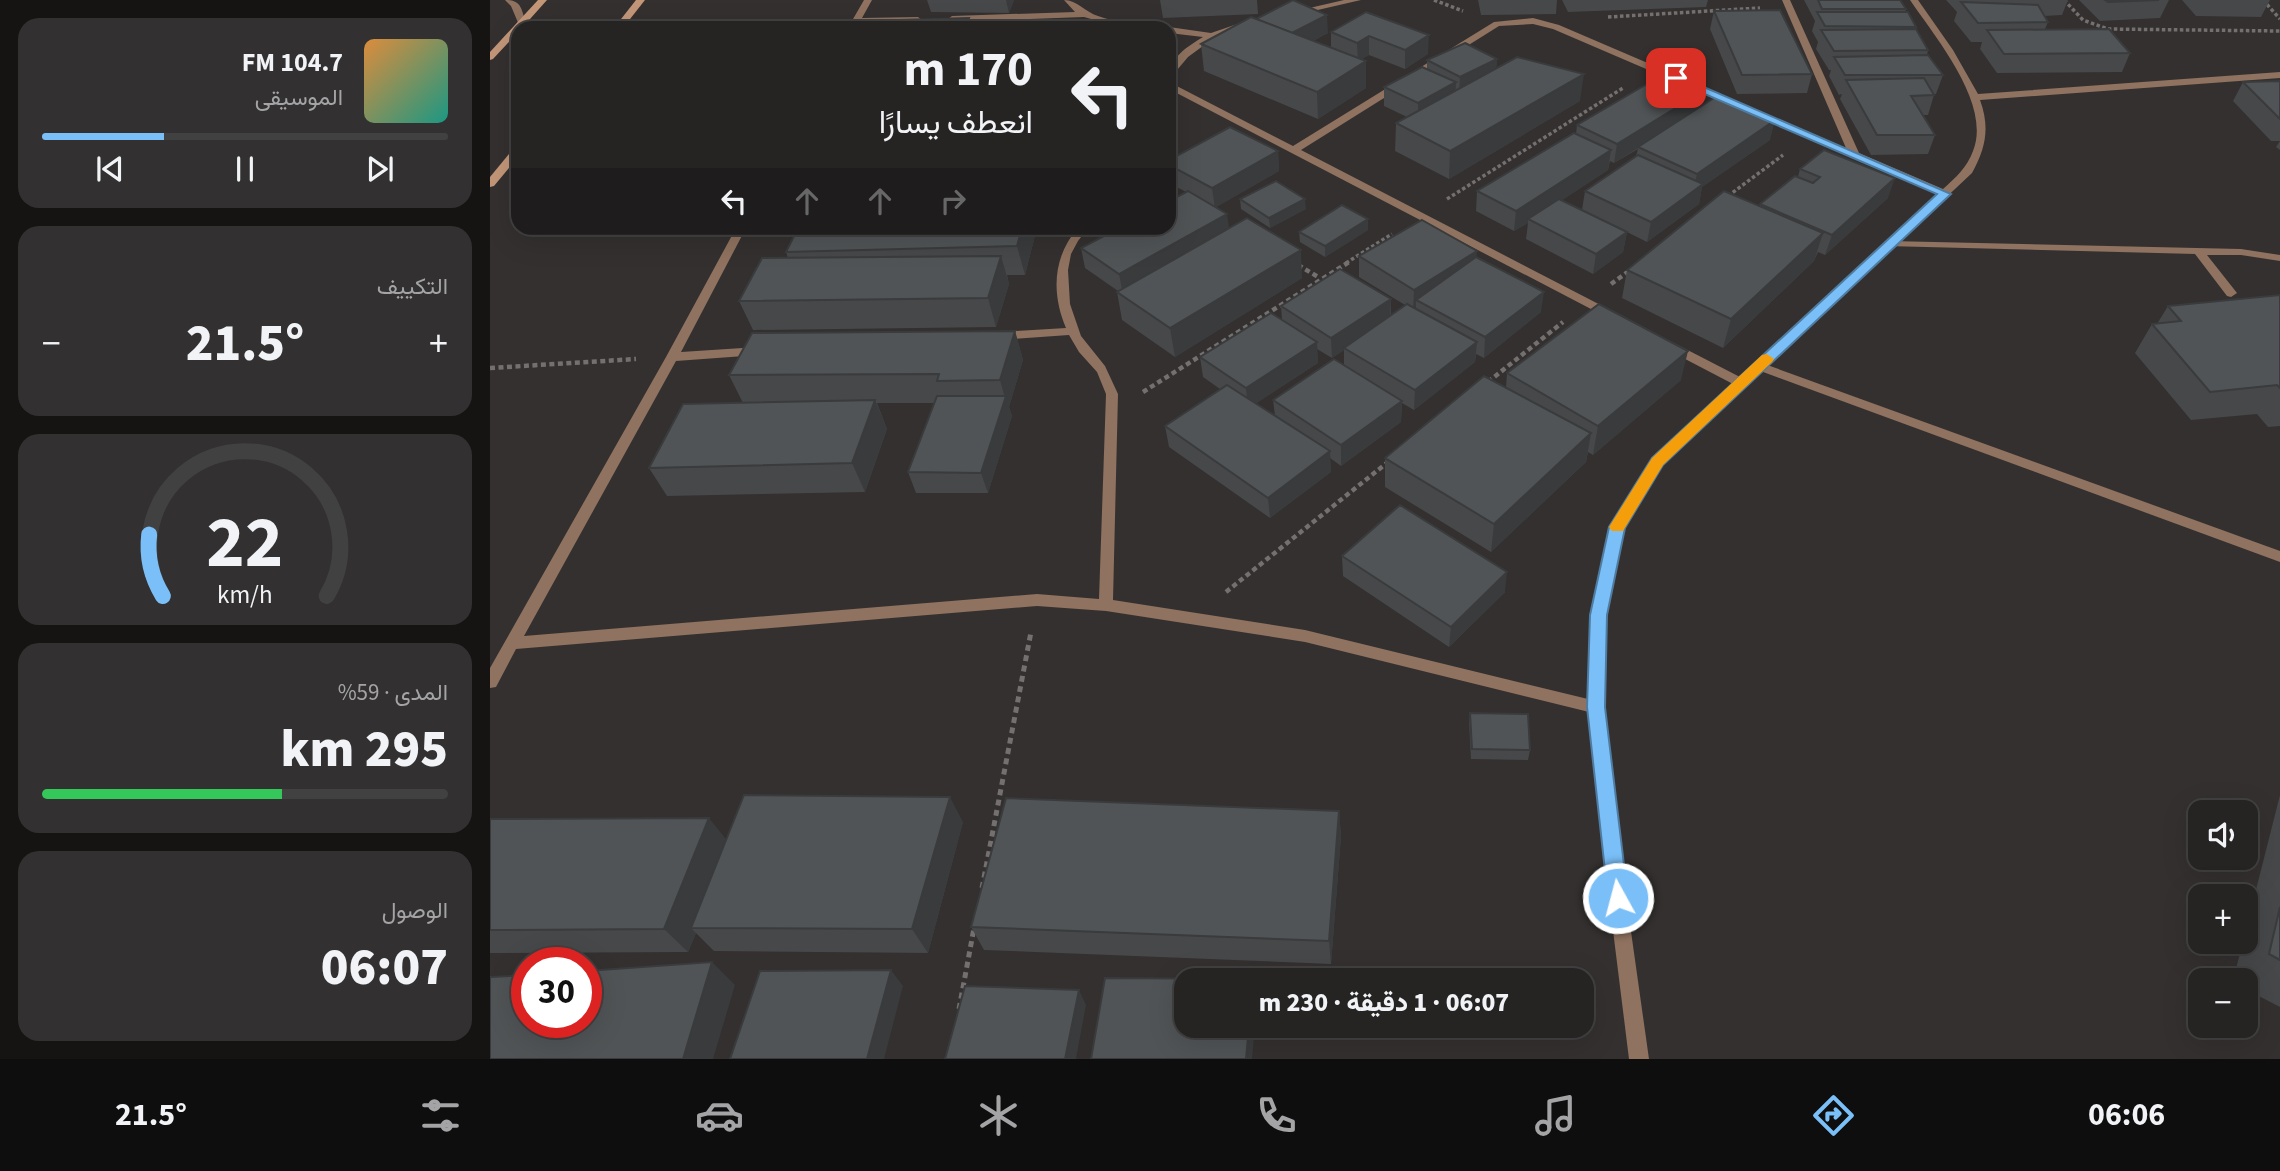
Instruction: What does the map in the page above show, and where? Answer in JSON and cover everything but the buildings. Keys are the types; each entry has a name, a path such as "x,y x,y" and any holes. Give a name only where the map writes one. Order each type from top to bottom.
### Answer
{"street":[{"path":"509,0 521,21"},
{"path":"524,21 543,0"},
{"path":"624,21 641,0"},
{"path":"856,21 868,0"},
{"path":"1068,0 1073,7 1086,15"},
{"path":"1292,13 1357,0"},
{"path":"1639,1059 1607,818 1596,707 1598,615 1617,527 1658,461 1968,171 1980,147 1982,122 1975,97 1914,0"},
{"path":"1787,3 1854,155"},
{"path":"937,19 1086,15 1117,21"},
{"path":"1176,66 1195,45 1227,29 1265,18"},
{"path":"901,21 924,19"},
{"path":"1293,150 1496,24 1507,21 1545,23 1945,194"},
{"path":"1176,31 1213,36"},
{"path":"490,57 511,35"},
{"path":"1975,97 2280,75"},
{"path":"1176,89 1622,321"},
{"path":"490,184 511,158"},
{"path":"490,682 737,235"},
{"path":"1078,235 1065,253 1062,284 1067,317 1082,349 1101,369 1112,394 1106,605"},
{"path":"1890,244 2258,253 2280,258"},
{"path":"2198,251 2231,293"},
{"path":"990,336 1073,331"},
{"path":"1658,340 1741,383"},
{"path":"672,357 769,351"},
{"path":"1759,366 2280,556"},
{"path":"512,643 1037,600 1106,605 1305,636 1596,707"}],"path":[{"path":"2064,0 2082,20 2108,29 2280,31"},
{"path":"2263,0 2280,19"},
{"path":"1600,17 1787,3"},
{"path":"1111,412 1654,69"},
{"path":"1720,202 1809,135"},
{"path":"1176,196 1181,199"},
{"path":"1297,265 1321,278"},
{"path":"1480,388 1631,269"},
{"path":"490,368 672,357"},
{"path":"1192,619 1395,457"},
{"path":"980,897 1037,600"},
{"path":"957,1018 975,924"}],"slow traffic":[{"path":"1617,527 1658,461 1767,359"}],"route":[{"path":"1618,898 1596,707 1598,615 1617,527 1658,461 1945,194 1676,78"}]}
